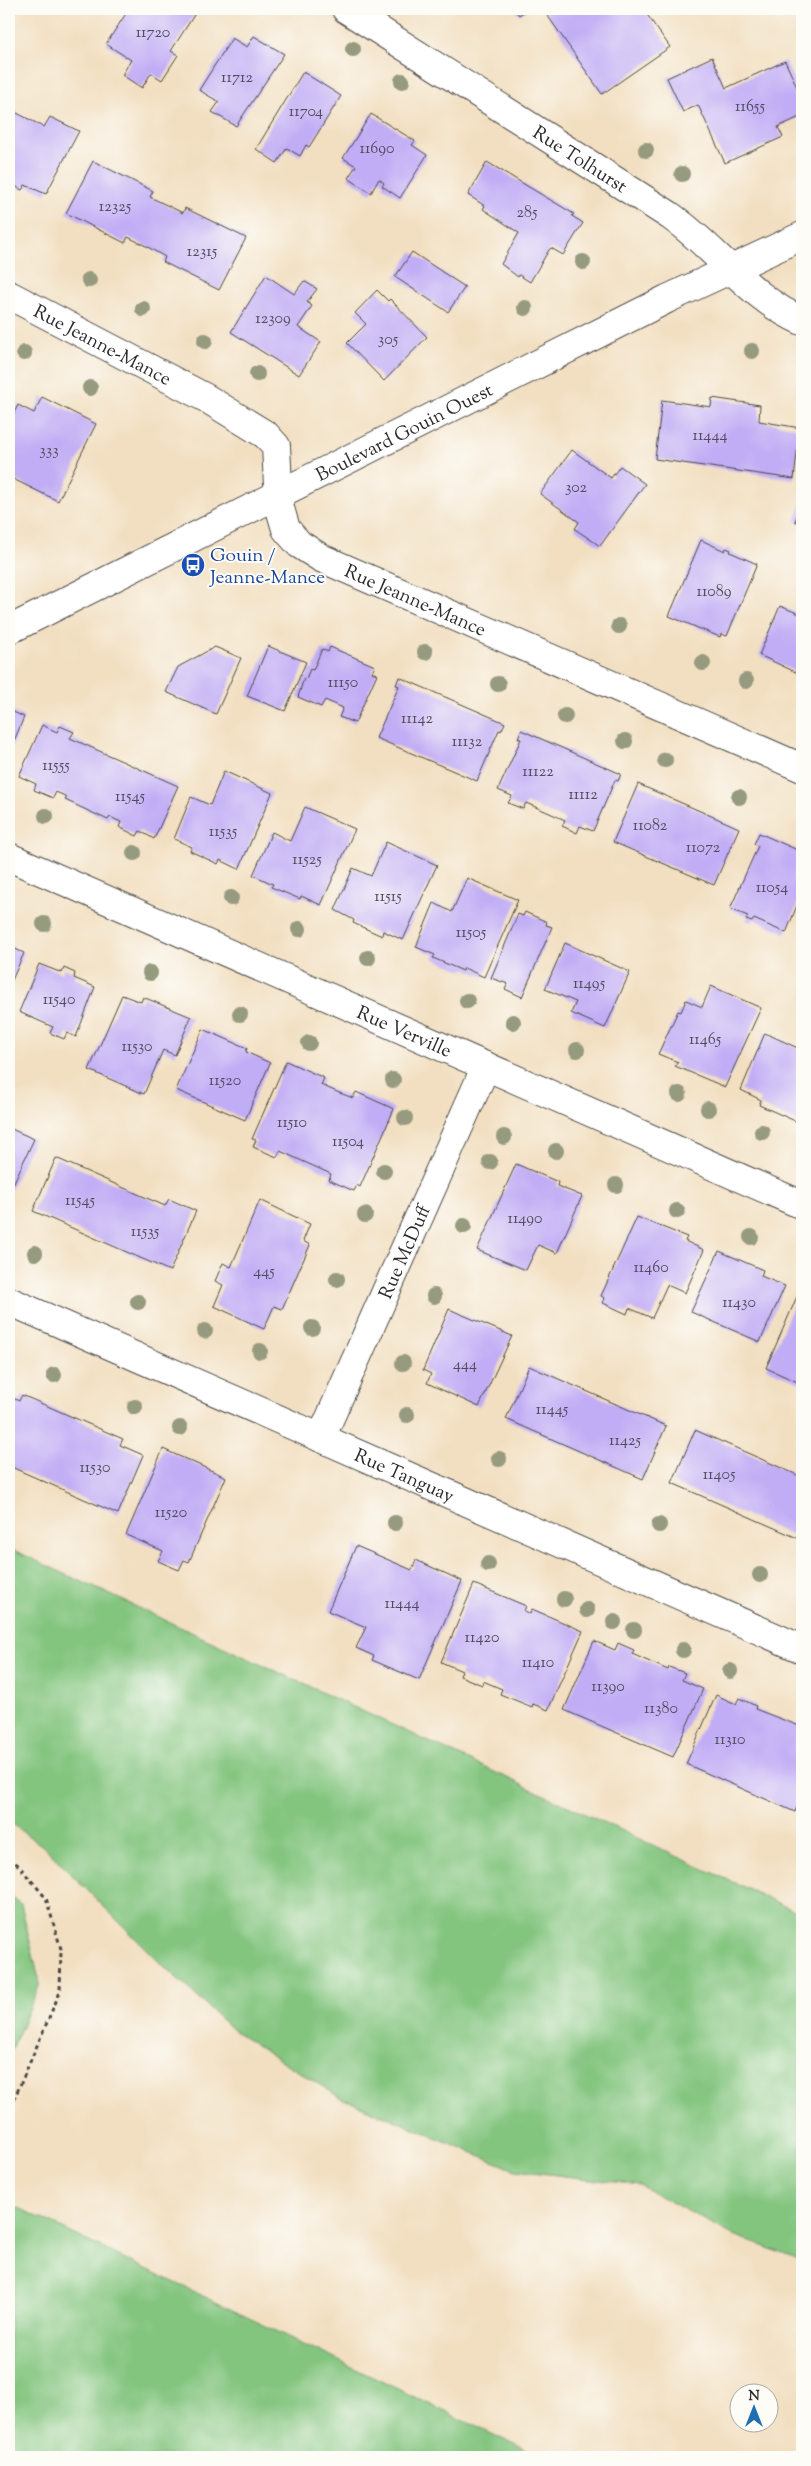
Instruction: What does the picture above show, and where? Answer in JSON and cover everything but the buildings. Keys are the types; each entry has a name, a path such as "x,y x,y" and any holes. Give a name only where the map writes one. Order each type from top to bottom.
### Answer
{"street":[{"name":"Rue Tolhurst","path":"346,9 670,215 697,235 730,269 772,306 802,321"},
{"name":"Boulevard Gouin Ouest","path":"9,630 730,269 802,236"},
{"name":"Rue Jeanne-Mance","path":"9,295 206,398 266,435 276,446 279,505 286,528 299,544 321,558 802,768"},
{"name":"Rue Verville","path":"9,857 802,1205"},
{"name":"Rue McDuff","path":"321,1438 486,1066"},
{"name":"Rue Tanguay","path":"9,1301 802,1649"}],"path":[{"path":"9,1858 18,1865 46,1898 61,1949 60,1992 9,2111"}],"green space":[{"path":"9,1548 802,1914 802,2261 733,2235 639,2185 515,2170 341,2098 235,2032 152,1955 44,1847 9,1822"},
{"path":"9,1894 21,1904 40,1984 9,2056"},
{"path":"19,2208 540,2457 9,2457 9,2210"}],"place":[{"name":"Gouin / Jeanne-Mance","path":"193,565"}]}
